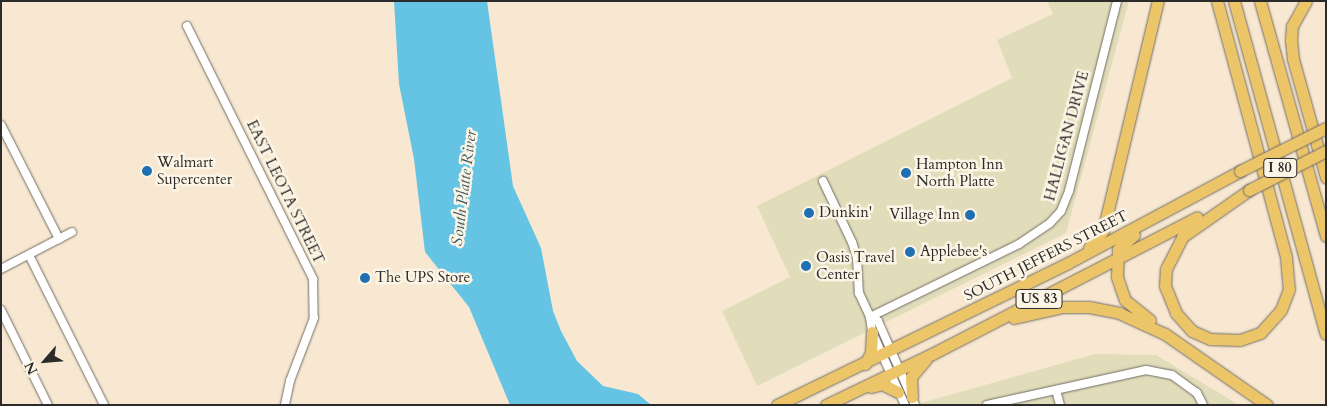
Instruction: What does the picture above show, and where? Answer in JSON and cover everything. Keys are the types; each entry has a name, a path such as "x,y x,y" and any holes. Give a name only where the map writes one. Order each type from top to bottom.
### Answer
{"highway":[{"path":"1068,263 1095,242 1103,231 1158,1"},
{"path":"1217,1 1284,248 1289,289 1281,310 1260,333 1240,340 1210,339 1192,331 1176,313 1165,286 1166,269 1182,237 1250,190"},
{"name":"I 80","path":"1234,1 1326,334"},
{"name":"I 80","path":"1260,1 1326,236"},
{"path":"1306,1 1292,26 1293,59 1326,176"},
{"name":"SOUTH JEFFERS STREET","path":"777,405 865,364 1068,263 1240,171 1326,128"},
{"name":"US 83","path":"826,405 932,354 1326,151"},
{"path":"1186,201 1169,216 1122,244 1117,259 1119,284 1130,305 1267,405"},
{"path":"984,327 1053,308 1103,309 1148,324 1216,367"},
{"path":"865,364 871,352 872,332"},
{"path":"910,402 912,377 932,354"},
{"path":"857,390 882,384 898,392"}],"street":[{"name":"HALLIGAN DRIVE","path":"870,317 1018,244 1050,224 1061,211 1069,191 1117,1"},
{"name":"EAST LEOTA STREET","path":"187,26 313,279 314,318 290,381 285,405"},
{"path":"1,125 58,239"},
{"path":"823,182 852,242 857,257 859,293 870,317 872,332 887,353"},
{"path":"1,269 72,232"},
{"path":"28,255 104,405"},
{"path":"1,310 48,405"},
{"path":"870,317 878,321 894,372 910,402"},
{"path":"987,405 1146,370 1172,375 1188,385 1203,405"},
{"path":"894,372 898,392 910,402"},
{"path":"1056,390 1060,405"}],"shaded area":[{"path":"1047,1 1129,1 1066,233 757,386 722,311 790,277 757,206 1012,78 997,40 1053,14"},
{"path":"1095,354 1156,355 1239,405 914,405"}],"water":[{"name":"South Platte River","path":"394,1 487,1 513,186 541,248 553,311 561,331 577,361 603,386 638,394 651,405 510,405 469,307 425,252 414,159 399,84"}],"place":[{"name":"Walmart Supercenter","path":"147,171"},
{"name":"Hampton Inn North Platte","path":"906,173"},
{"name":"Dunkin'","path":"809,213"},
{"name":"Village Inn","path":"970,215"},
{"name":"Applebee's","path":"910,252"},
{"name":"Oasis Travel Center","path":"806,266"},
{"name":"The UPS Store","path":"365,278"}]}
